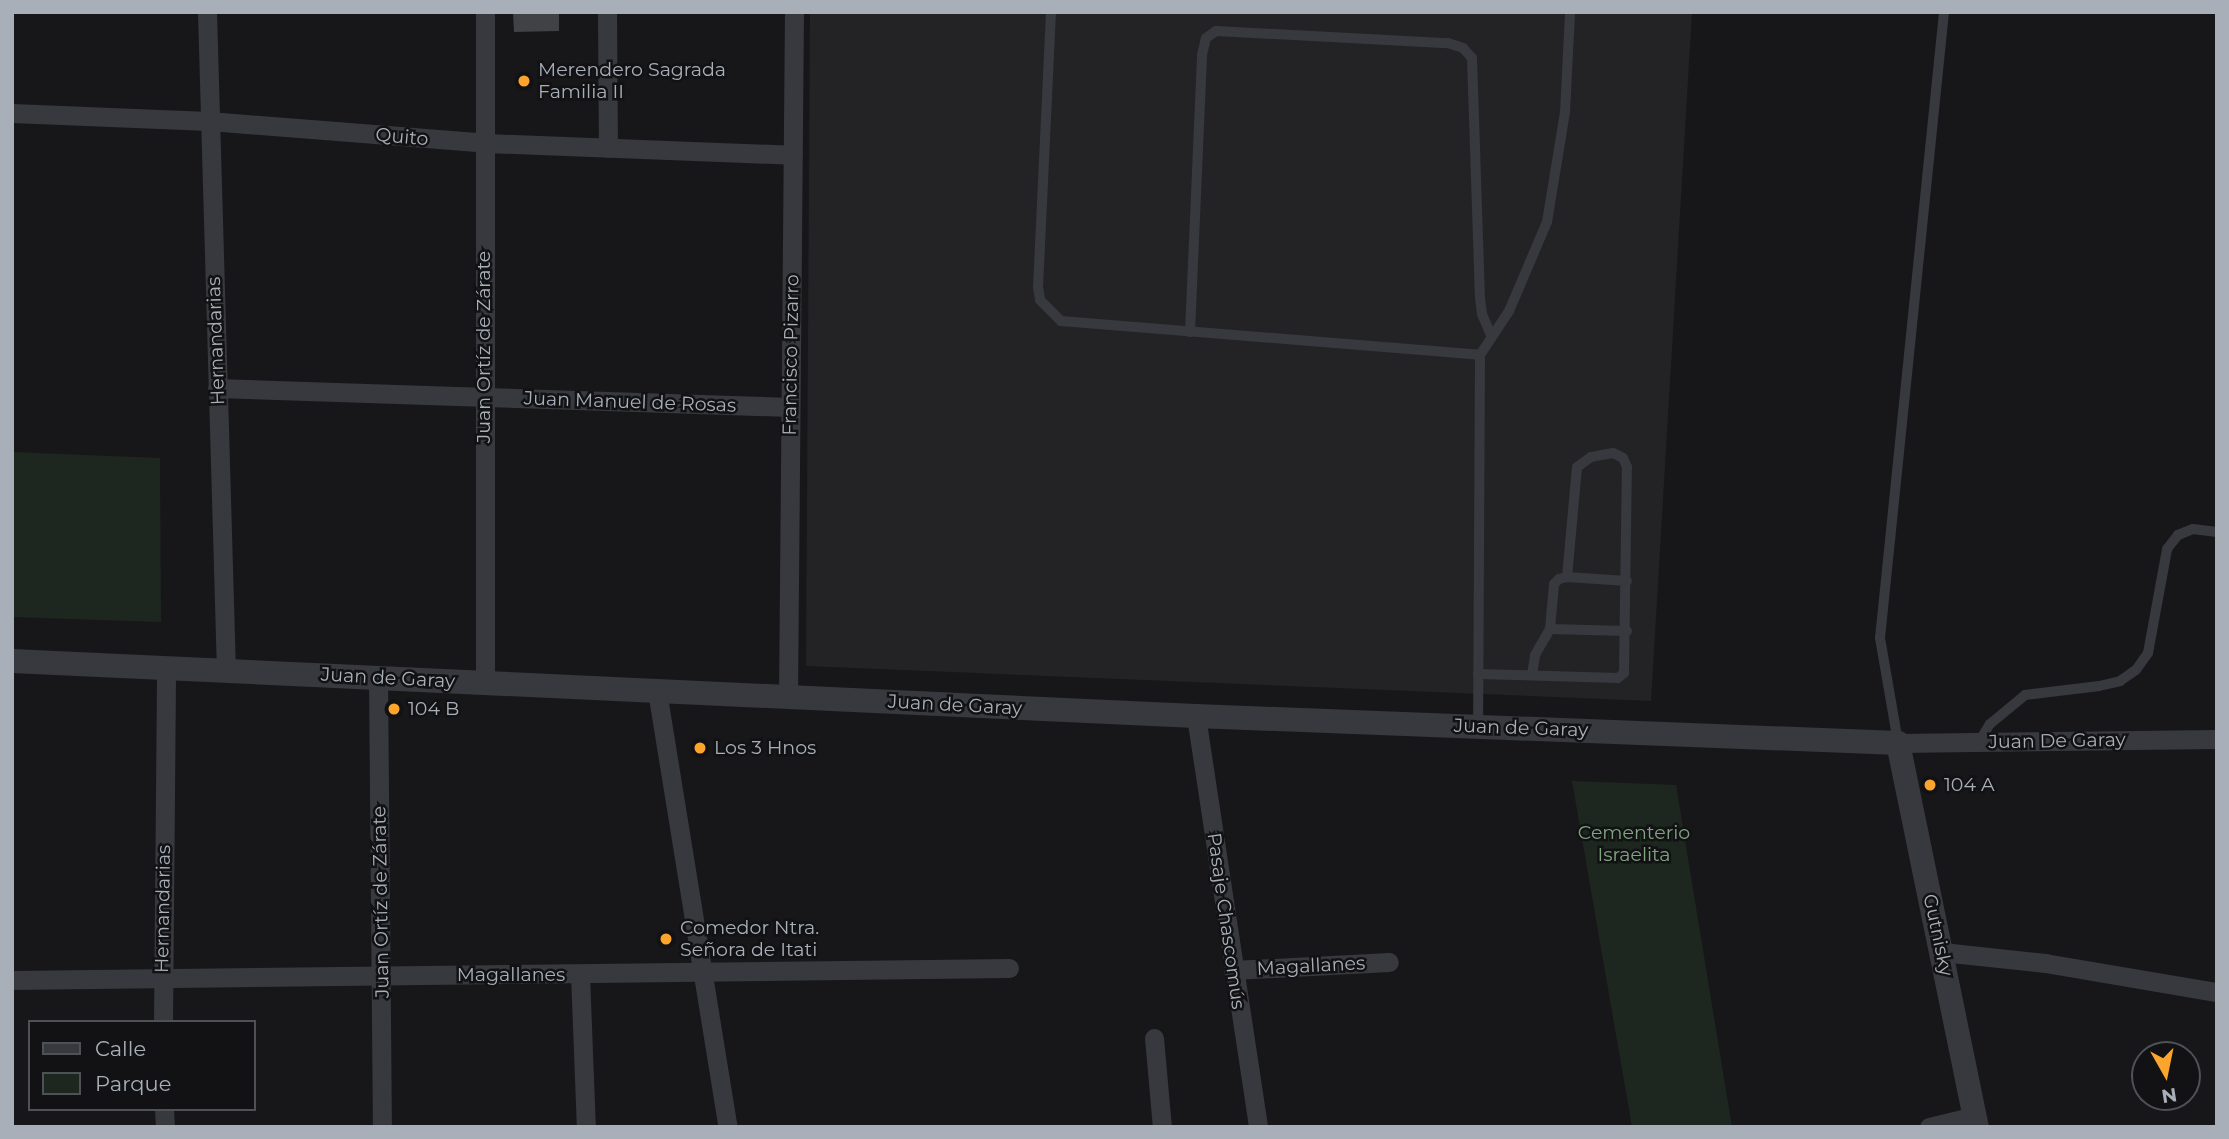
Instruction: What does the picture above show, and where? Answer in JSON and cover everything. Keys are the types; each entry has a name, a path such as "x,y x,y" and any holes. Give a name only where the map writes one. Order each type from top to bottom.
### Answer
{"street":[{"name":"Hernandarias","path":"207,12 226,670"},
{"name":"Juan Ortíz de Zárate","path":"485,12 485,682"},
{"path":"607,12 608,148"},
{"name":"Francisco Pizarro","path":"788,698 794,12"},
{"name":"Quito","path":"12,113 209,121 486,144 793,155"},
{"name":"Juan Manuel de Rosas","path":"217,388 790,407"},
{"name":"Juan de Garay","path":"12,661 1196,716 1898,743"},
{"name":"Hernandarias","path":"163,1020 166,670"},
{"name":"Juan Ortíz de Zárate","path":"378,677 382,1127"},
{"path":"657,691 728,1127"},
{"name":"Pasaje Chascomús","path":"1196,716 1258,1127"},
{"name":"Juan De Garay","path":"1898,743 2217,739"},
{"name":"Gutnisky","path":"1898,743 1975,1122"},
{"path":"1941,952 2045,963 2217,992"},
{"name":"Magallanes","path":"1233,970 1390,962"},
{"name":"Magallanes","path":"12,980 1009,968"},
{"path":"580,974 586,1127"},
{"path":"1154,1038 1161,1127"},
{"path":"1928,1127 1975,1122"}],"lane":[{"path":"1051,12 1038,288 1040,300 1062,321 1480,355"},
{"path":"1478,726 1480,355 1509,311 1547,222 1565,112 1570,12"},
{"path":"1898,743 1880,638 1944,12"},
{"path":"1190,332 1202,55 1206,38 1216,31 1448,43 1463,48 1472,58 1480,298 1482,314 1492,337"},
{"path":"1478,674 1618,678 1626,666 1628,467 1623,458 1613,453 1591,457 1577,467 1567,576"},
{"path":"1979,742 1990,724 2025,695 2099,686 2120,681 2136,670 2147,653 2167,549 2178,535 2193,529 2217,532"},
{"path":"1532,675 1535,654 1550,628 1554,584 1567,576 1627,581"},
{"path":"1550,628 1627,631"}],"shaded area":[{"path":"810,12 1692,12 1651,701 806,666"}],"green space":[{"path":"12,452 160,458 161,622 12,617"},
{"name":"Cementerio Israelita","path":"1572,781 1676,785 1732,1127 1632,1127"}],"building":[{"path":"513,12 559,12 559,31 514,32"}],"place":[{"name":"Merendero Sagrada Familia II","path":"524,81"},
{"name":"104 B","path":"394,709"},
{"name":"Los 3 Hnos","path":"700,748"},
{"name":"104 A","path":"1930,785"},
{"name":"Comedor Ntra. Señora de Itati","path":"666,939"}]}
